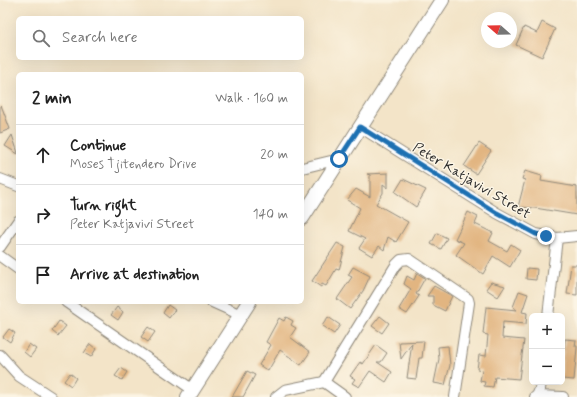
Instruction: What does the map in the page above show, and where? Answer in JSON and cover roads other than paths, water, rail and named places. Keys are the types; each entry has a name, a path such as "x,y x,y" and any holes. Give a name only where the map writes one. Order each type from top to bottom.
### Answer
{"street":[{"path":"304,215 442,0"},
{"name":"Peter Katjavivi Street","path":"360,127 497,213 536,234 557,238 577,236"},
{"path":"304,168 339,159"},
{"path":"0,179 16,185"},
{"path":"0,247 16,223"},
{"path":"548,313 557,238"},
{"path":"0,256 16,268"},
{"path":"276,397 285,390 324,382 396,265 401,260 409,259 468,299 470,303 455,397"},
{"path":"69,304 190,393 248,304"},
{"path":"217,304 241,314"},
{"path":"0,355 19,376 51,397"},
{"path":"324,382 345,397"},
{"path":"541,385 536,397 563,397"}]}
